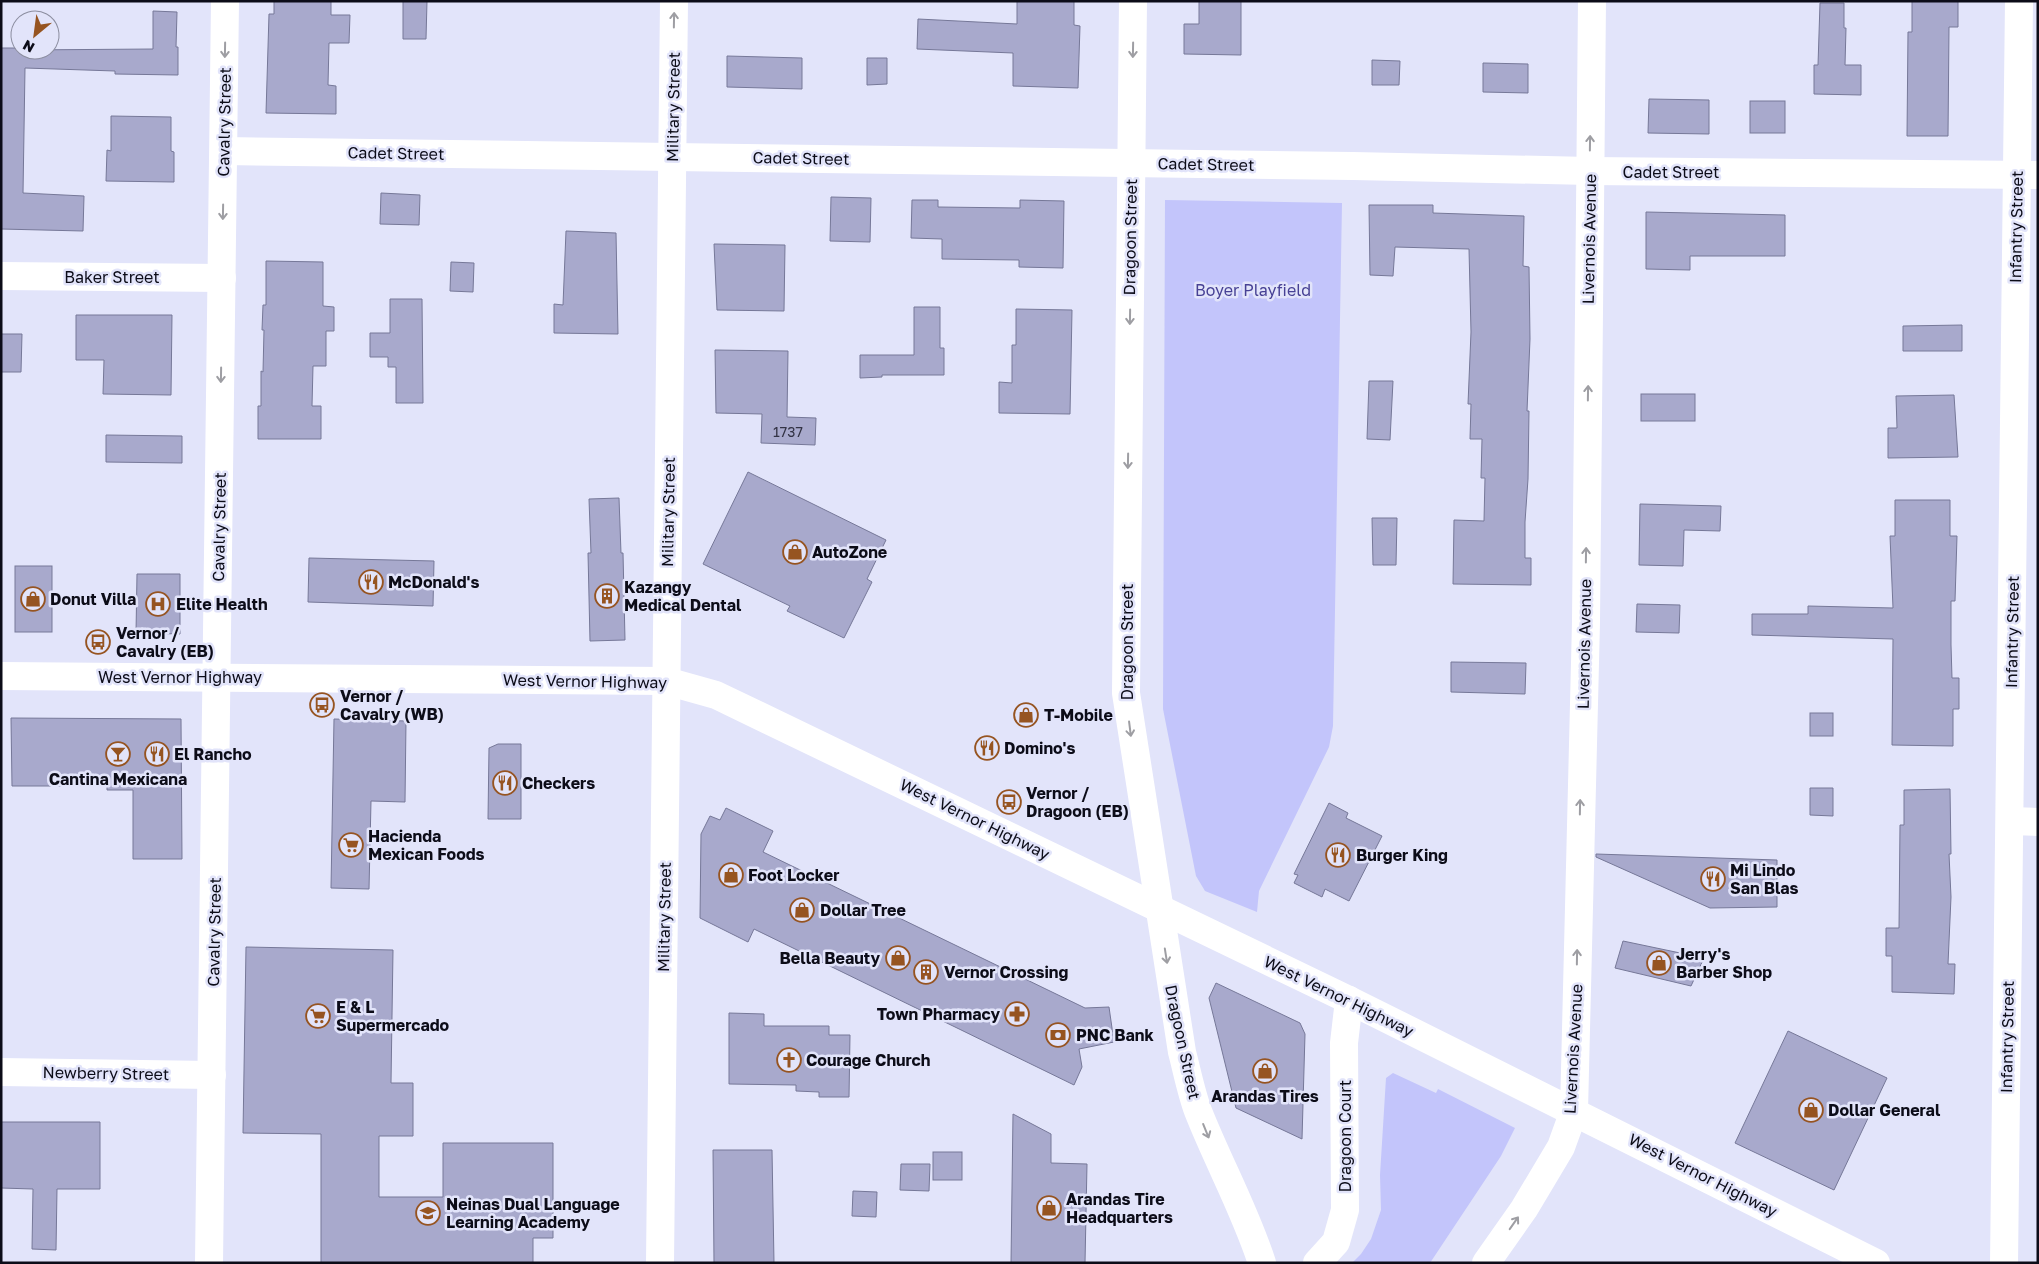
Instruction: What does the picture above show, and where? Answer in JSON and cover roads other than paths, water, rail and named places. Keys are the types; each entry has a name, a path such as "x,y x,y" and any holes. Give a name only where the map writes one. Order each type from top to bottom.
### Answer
{"street":[{"name":"Cavalry Street","path":"209,1263 226,1"},
{"name":"Military Street","path":"660,1263 674,1"},
{"name":"Dragoon Street","path":"1133,1 1126,694 1182,1052 1197,1108 1215,1152 1240,1204 1262,1263"},
{"name":"Livernois Avenue","path":"1486,1263 1524,1209 1561,1148 1574,1111 1586,622 1592,1"},
{"name":"Infantry Street","path":"2004,1263 2010,821 2027,175 2019,1"},
{"name":"Cadet Street","path":"224,151 1590,171 2027,175"},
{"name":"Baker Street","path":"1,276 222,278"},
{"name":"West Vernor Highway","path":"1,676 666,681 716,695 1349,1000 1876,1263"},
{"path":"2010,821 2038,822"},
{"name":"Dragoon Court","path":"1317,1263 1336,1242 1345,1210 1344,1043 1349,1000"},
{"name":"Newberry Street","path":"1,1072 212,1075"}],"place":[{"name":"AutoZone","path":"795,552"},
{"name":"McDonald's","path":"371,582"},
{"name":"Kazangy Medical Dental","path":"607,596"},
{"name":"Donut Villa","path":"33,599"},
{"name":"Elite Health","path":"158,604"},
{"name":"Vernor / Cavalry (EB)","path":"98,642"},
{"name":"Vernor / Cavalry (WB)","path":"322,705"},
{"name":"T-Mobile","path":"1026,715"},
{"name":"Domino's","path":"987,748"},
{"name":"Cantina Mexicana","path":"118,754"},
{"name":"El Rancho","path":"157,754"},
{"name":"Checkers","path":"505,783"},
{"name":"Vernor / Dragoon (EB)","path":"1009,802"},
{"name":"Hacienda Mexican Foods","path":"351,845"},
{"name":"Burger King","path":"1338,855"},
{"name":"Foot Locker","path":"731,875"},
{"name":"Mi Lindo San Blas","path":"1713,879"},
{"name":"Dollar Tree","path":"802,910"},
{"name":"Bella Beauty","path":"898,958"},
{"name":"Jerry's Barber Shop","path":"1659,963"},
{"name":"Vernor Crossing","path":"926,972"},
{"name":"Town Pharmacy","path":"1017,1014"},
{"name":"E & L Supermercado","path":"318,1016"},
{"name":"PNC Bank","path":"1058,1035"},
{"name":"Courage Church","path":"789,1060"},
{"name":"Arandas Tires","path":"1265,1071"},
{"name":"Dollar General","path":"1811,1110"},
{"name":"Arandas Tire Headquarters","path":"1049,1208"},
{"name":"Neinas Dual Language Learning Academy","path":"428,1213"}],"park label":[{"name":"Boyer Playfield","path":"1253,290"}]}
